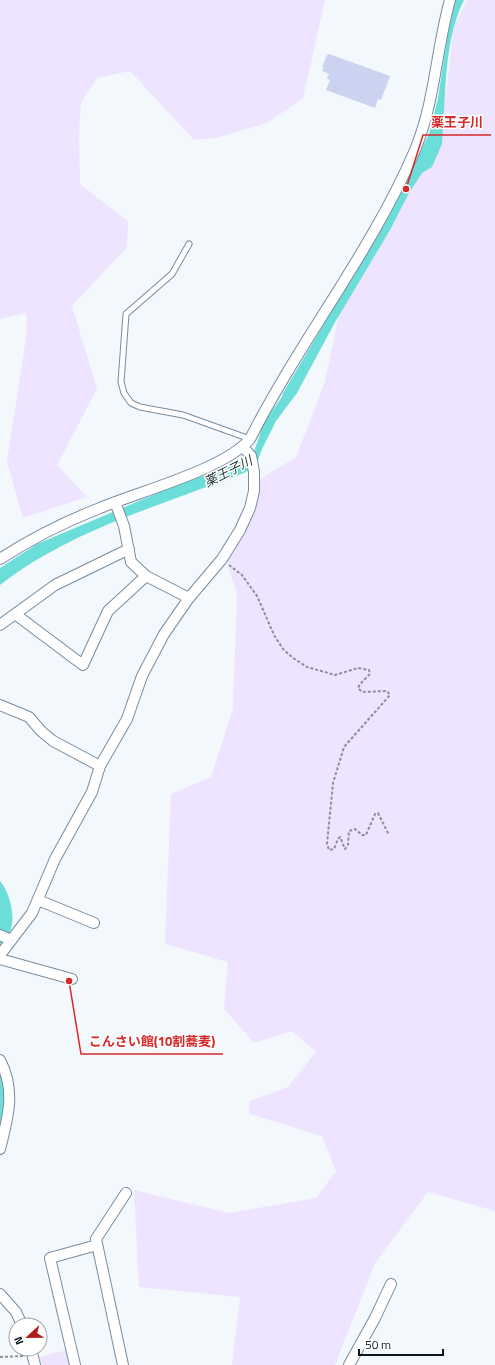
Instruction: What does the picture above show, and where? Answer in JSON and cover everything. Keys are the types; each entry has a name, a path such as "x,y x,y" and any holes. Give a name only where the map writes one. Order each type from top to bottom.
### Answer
{"street":[{"path":"0,559 31,539 62,523 200,470 232,456 247,443 376,227 415,150 429,108 441,31 450,0"},
{"path":"0,955 32,913 55,859 92,792 100,766 127,719 142,676 164,634 189,598 222,559 240,530 250,508 254,491 254,472 247,443"},
{"path":"115,502 124,526 131,562 146,576 189,598"},
{"path":"0,625 55,585 129,549"},
{"path":"15,614 83,665 108,611 146,576"},
{"path":"0,705 29,717 41,731 54,741 100,766"},
{"path":"38,900 94,923"},
{"path":"0,935 11,940"},
{"path":"0,959 72,979"},
{"path":"0,1060 10,1085 5,1109 0,1149"},
{"path":"123,1365 96,1239 126,1193"},
{"path":"75,1365 50,1258 97,1245"},
{"path":"349,1365 375,1318 391,1284"},
{"path":"0,1294 16,1312 18,1317"}],"lane":[{"path":"189,244 172,274 126,314 121,382 124,393 130,403 140,407 183,415 247,443"}],"path":[{"path":"222,559 242,575 257,596 274,635 283,650 307,667 334,675 358,668 369,670 370,674 358,688 362,692 387,691 390,695 344,747 333,783 328,844 329,850 334,849 340,837 345,849 348,845 349,831 355,829 362,835 366,835 375,814 378,813 389,835"}],"shaded area":[{"path":"0,0 325,0 303,98 267,123 216,138 194,140 130,71 97,78 81,102 79,135 80,184 128,221 127,247 72,306 97,389 57,465 87,497 23,518 7,462 27,332 26,313 0,319"},
{"path":"468,0 495,0 495,1211 428,1192 375,1263 335,1365 232,1365 240,1297 139,1287 134,1190 229,1213 316,1198 336,1171 322,1136 250,1114 249,1101 288,1087 316,1052 292,1031 254,1043 224,1009 228,962 165,944 171,794 211,777 233,709 237,594 225,557 253,483 296,457 325,382 343,294 430,147 447,85 454,25"},
{"path":"67,1350 71,1365 42,1365 39,1357 48,1357 48,1355"}],"water":[{"path":"456,0 464,0 457,16 449,52 442,144 432,167 422,173 409,193 390,230 334,324 297,393 276,421 262,449 257,463 246,472 151,507 88,533 57,548 28,565 0,585 0,568 37,544 165,490 246,460 254,452 264,422 282,397 387,218 429,134 438,98 449,26"},
{"path":"0,881 7,892 11,905 12,926 7,938 0,948"},
{"path":"0,1066 5,1082 6,1099 0,1132"}],"building":[{"path":"329,54 390,76 381,100 378,99 375,108 326,90 330,80 327,78 329,74 322,71 324,67 322,67 327,55"}],"place":[{"name":"薬王子川","path":"406,189"},
{"name":"こんさい館(10割蕎麦)","path":"69,981"}]}
